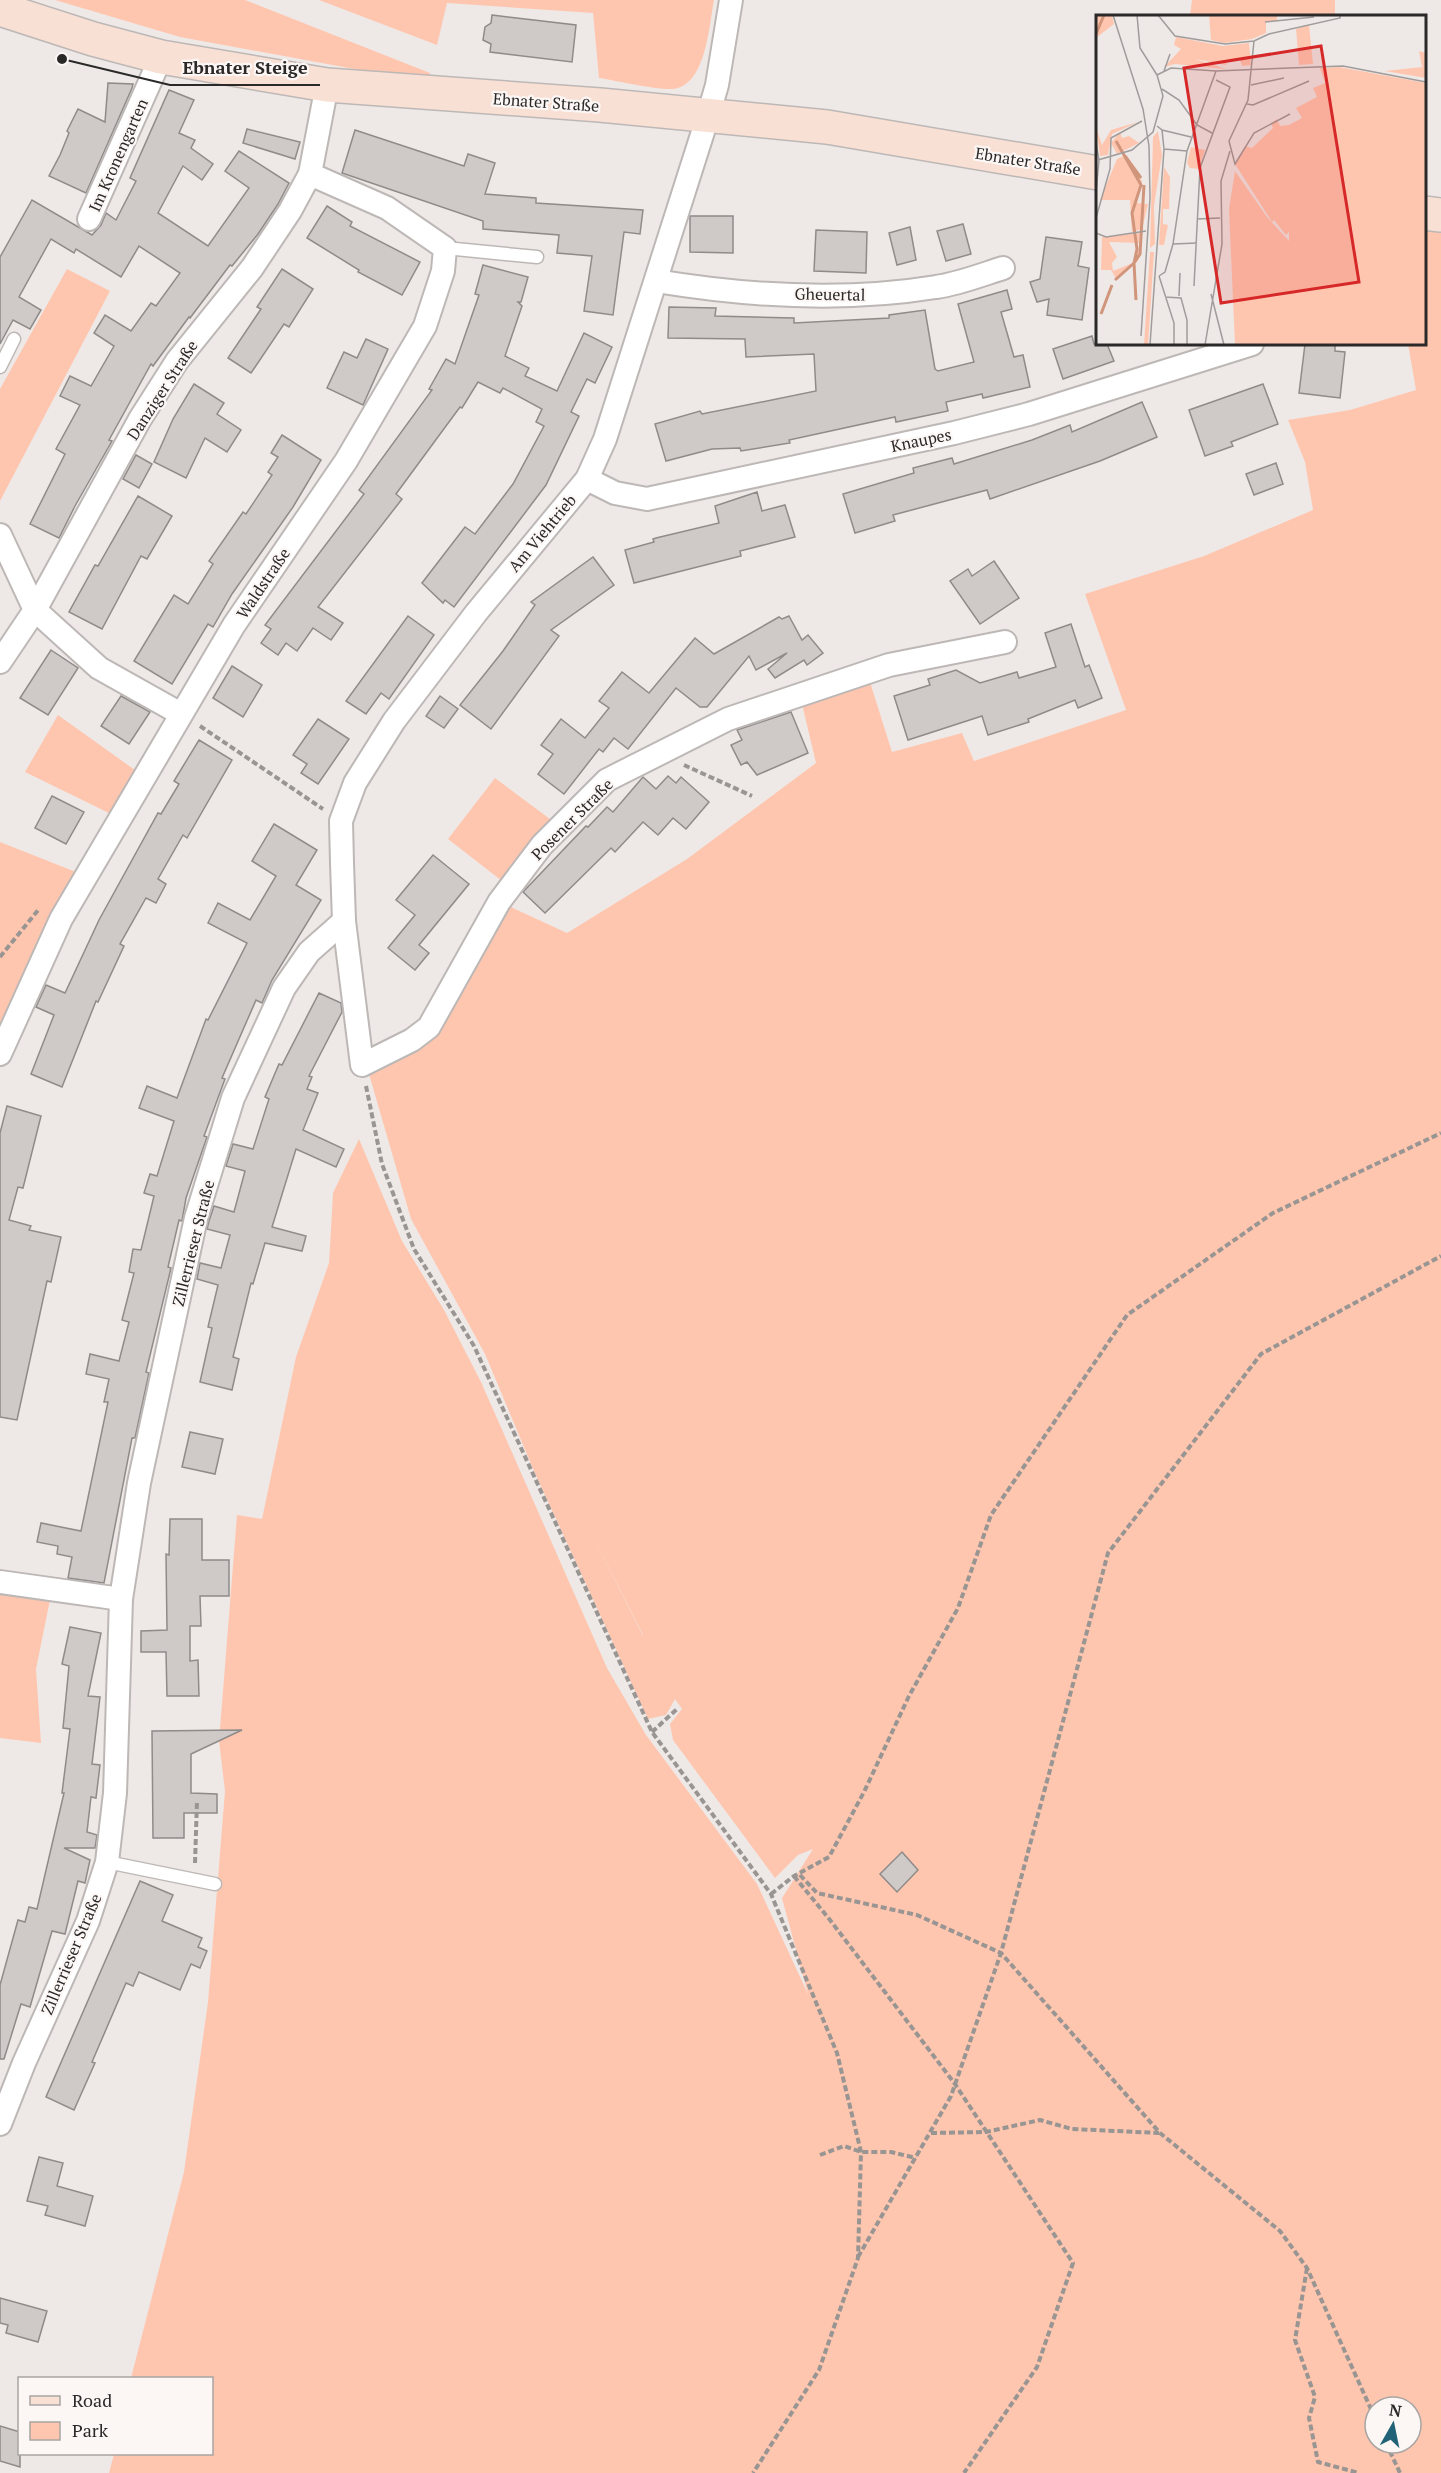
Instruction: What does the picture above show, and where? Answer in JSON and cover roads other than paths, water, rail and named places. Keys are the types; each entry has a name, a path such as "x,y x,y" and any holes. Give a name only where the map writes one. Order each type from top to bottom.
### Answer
{"main road":[{"name":"Ebnater Straße","path":"0,9 93,39 161,57 327,85 600,105 827,127 1096,173"},
{"path":"1426,213 1441,215"}],"street":[{"name":"Am Viehtrieb","path":"344,921 341,821 355,783 394,721 476,613 587,479 605,439 717,85 731,0"},
{"name":"Im Kronengarten","path":"89,219 161,57"},
{"name":"Danziger Straße","path":"0,662 35,610 140,419 177,361 252,268 290,212 310,174 327,85"},
{"path":"310,174 387,208 445,248"},
{"name":"Waldstraße","path":"0,1054 67,908 234,625 346,461 425,326 443,271 445,248"},
{"name":"Gheuertal","path":"656,281 719,291 872,295 939,287 1003,268"},
{"name":"Knaupes","path":"587,479 615,493 647,499 954,433 1029,414 1249,345"},
{"path":"0,535 35,610 99,668 181,714"},
{"name":"Posener Straße","path":"344,921 362,1065 411,1040 429,1028 499,902 542,845 607,780 728,719 889,665 1005,642"},
{"name":"Zillerrieser Straße","path":"0,2124 24,2063 88,1921 107,1862 116,1793 121,1599 139,1483 196,1218 233,1098 284,988 309,952 344,921"},
{"path":"0,1582 121,1599"}],"lane":[{"path":"445,248 537,257"},
{"path":"0,367 14,339"},
{"path":"107,1862 216,1884"}],"place":[{"name":"Ebnater Steige","path":"62,59"}]}
